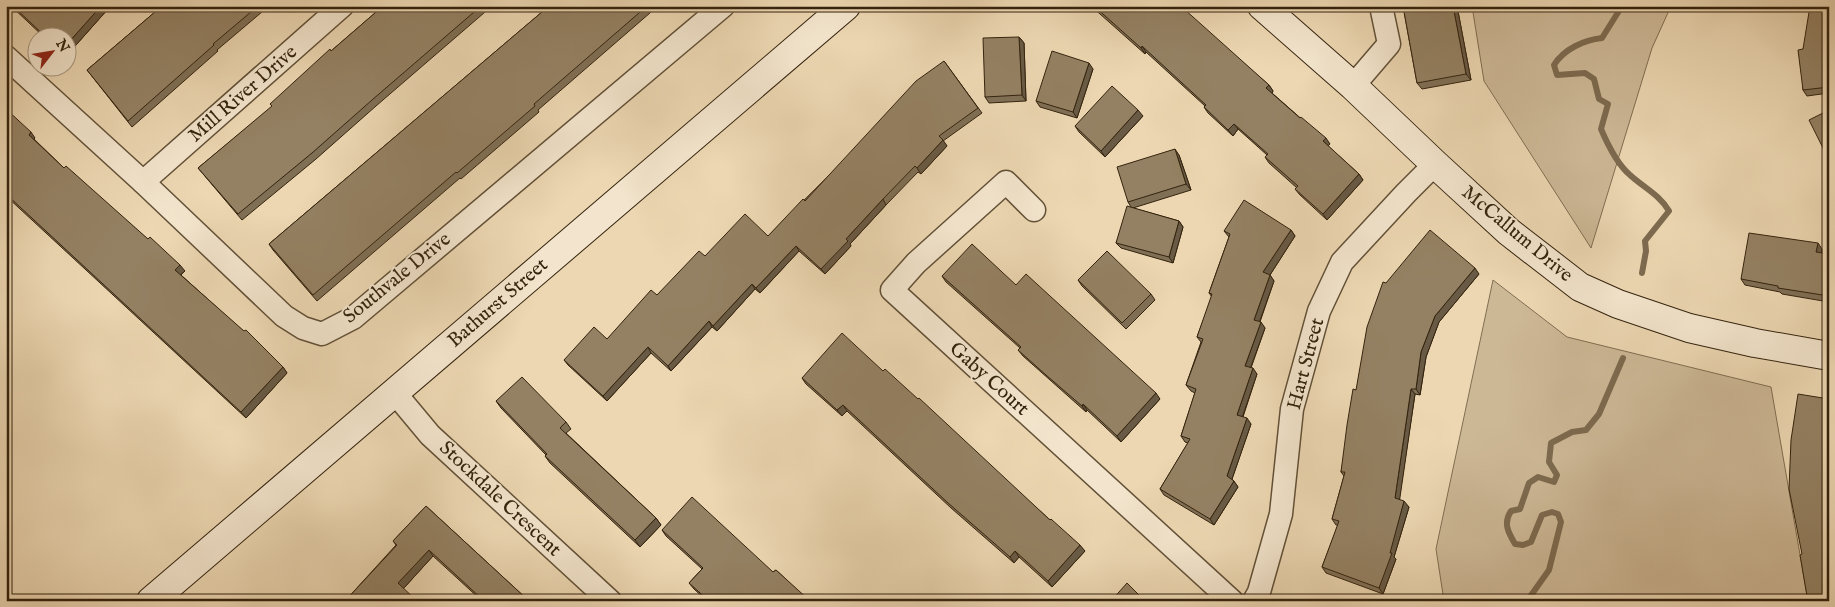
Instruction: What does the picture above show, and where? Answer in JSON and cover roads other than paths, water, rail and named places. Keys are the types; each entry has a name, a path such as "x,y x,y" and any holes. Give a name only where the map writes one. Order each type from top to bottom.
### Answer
{"main road":[{"name":"Bathurst Street","path":"151,601 846,6"},
{"name":"McCallum Drive","path":"1262,6 1354,86 1509,232 1580,287 1618,304 1689,328 1755,343 1829,356"}],"street":[{"name":"Mill River Drive","path":"143,182 342,6"},
{"name":"Southvale Drive","path":"6,57 143,182 284,316 303,328 322,334 353,318 723,6"},
{"path":"1354,86 1389,44 1381,6"},
{"name":"Hart Street","path":"1254,601 1259,592 1281,514 1292,409 1320,311 1342,262 1435,164"},
{"name":"Gaby Court","path":"1034,210 1006,182 916,263 892,290 1232,601"},
{"name":"Stockdale Crescent","path":"395,393 430,434 610,601"}],"waterway":[{"path":"1622,6 1602,38 1575,46 1563,54 1554,65 1557,75 1585,73 1594,79 1599,99 1608,104 1601,129 1613,154 1621,166 1656,196 1669,211 1645,241 1646,251 1642,273"},
{"path":"1527,601 1549,570 1561,522 1558,514 1552,512 1542,515 1531,542 1523,545 1515,544 1507,528 1507,520 1511,511 1520,509 1529,483 1538,477 1554,482 1557,475 1549,462 1551,443 1572,432 1586,430 1599,414 1623,358"}]}
